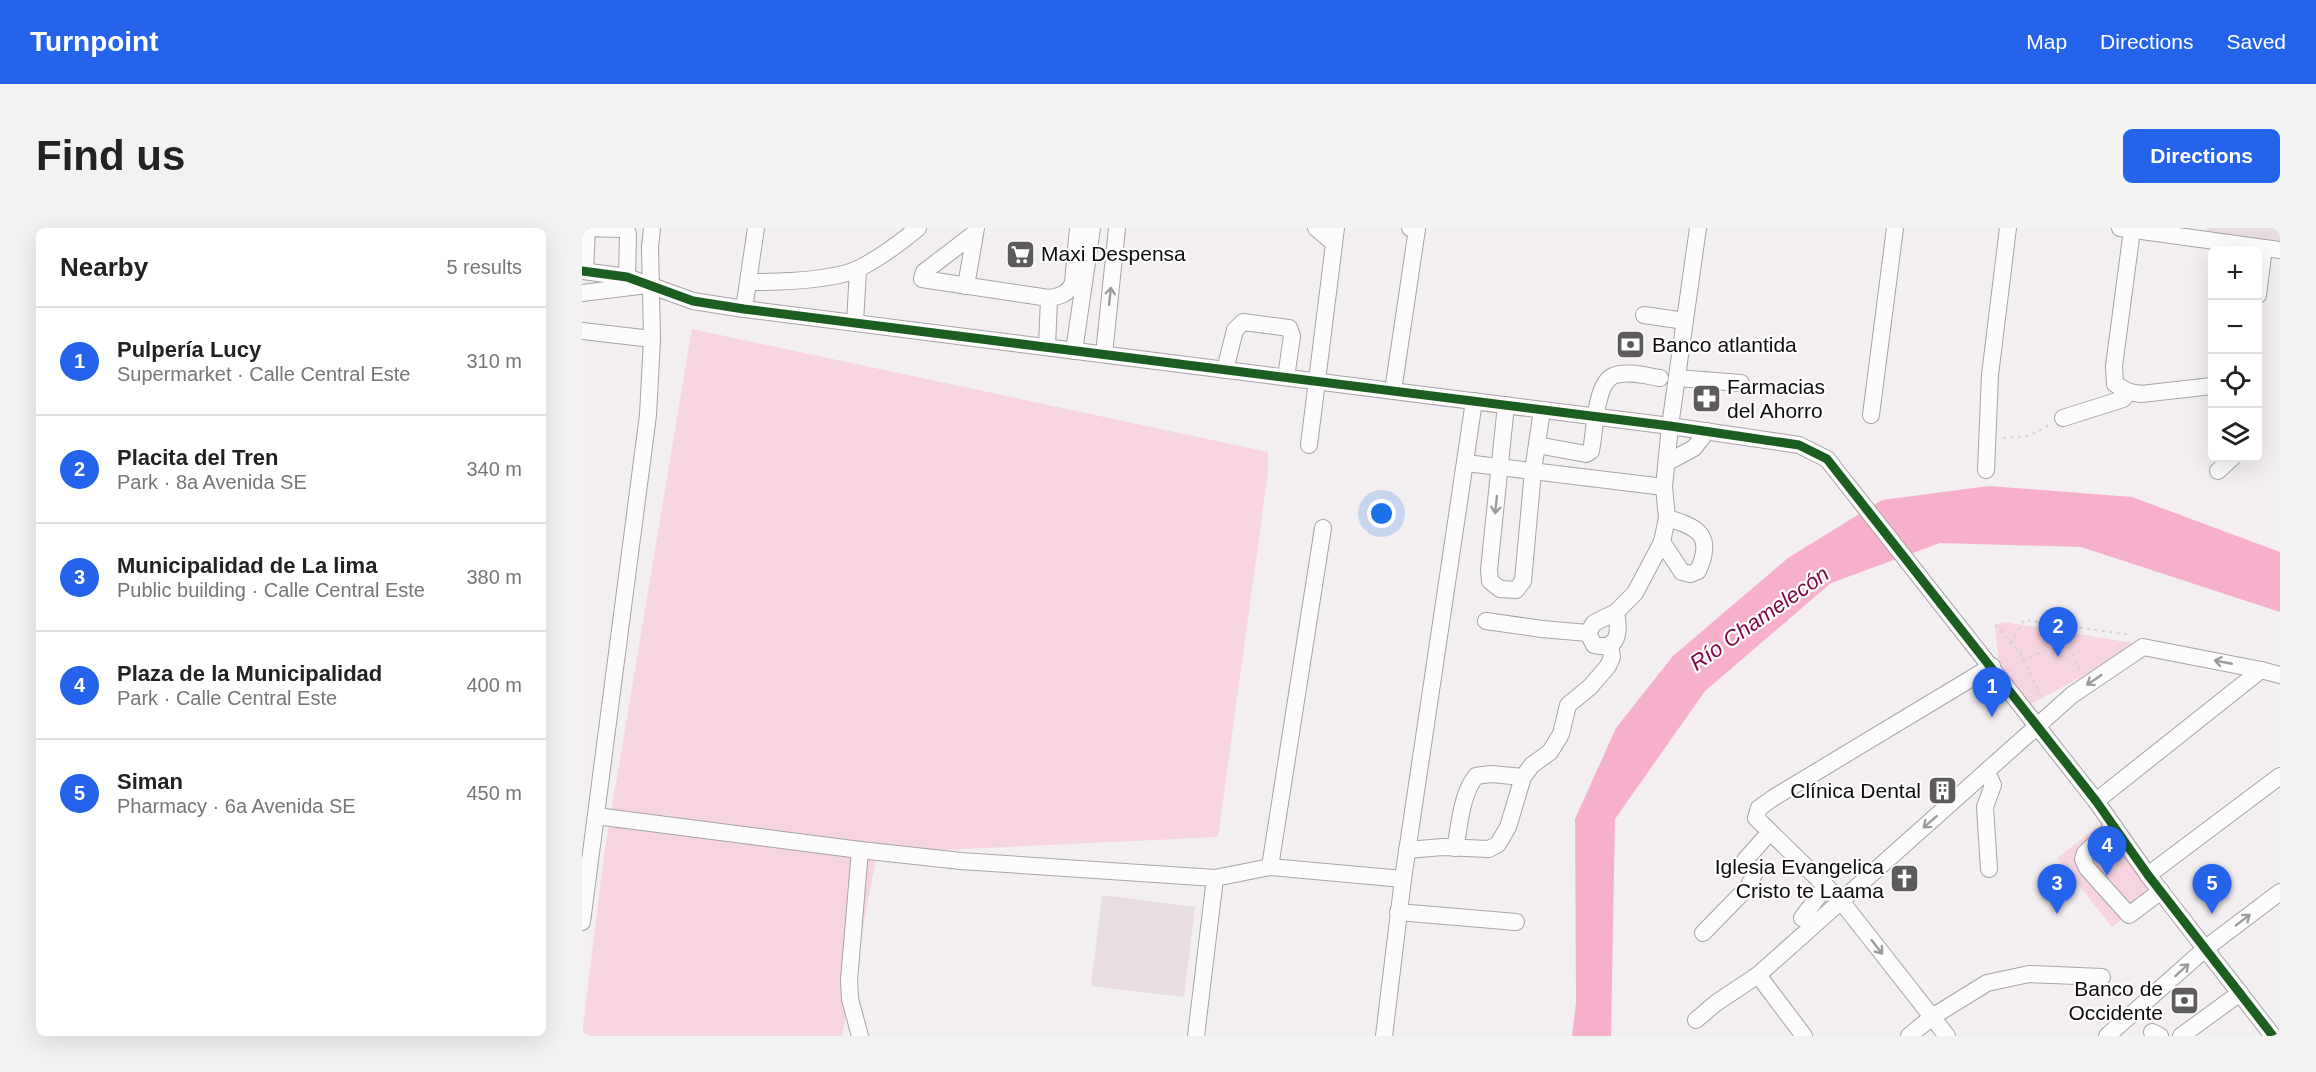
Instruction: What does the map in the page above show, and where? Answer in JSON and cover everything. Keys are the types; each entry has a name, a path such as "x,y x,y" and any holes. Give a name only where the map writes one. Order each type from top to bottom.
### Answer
{"street":[{"path":"627,277 627,231 587,228 583,271 627,277 693,300 744,309 1670,426 1799,445 1812,450 1827,459 1858,497 2096,801 2148,875 2274,1034"},
{"path":"582,922 648,415 652,339 650,247 652,228"},
{"path":"744,309 750,282 756,228"},
{"path":"750,282 795,280 858,269 892,249 918,228"},
{"path":"976,231 922,276 922,279 1050,298 1063,295 1070,291 1073,283 1078,228"},
{"path":"1074,351 1092,228"},
{"path":"1104,354 1117,228"},
{"path":"1309,445 1335,236 1316,228"},
{"path":"1393,391 1417,229 1410,228"},
{"path":"1588,633 1594,623 1616,612 1635,593 1662,542 1667,518 1664,487 1670,426 1669,378 1685,321 1698,228"},
{"path":"1871,415 1895,228"},
{"path":"1986,470 1990,375 2008,228"},
{"path":"2208,386 2141,394 2129,392 2115,384 2114,366 2126,229 2201,234 2272,249 2262,282"},
{"path":"966,286 976,231"},
{"path":"1087,261 1113,265"},
{"path":"855,323 858,269"},
{"path":"582,294 651,284"},
{"path":"1047,347 1050,298"},
{"path":"1644,315 1685,321"},
{"path":"1225,370 1235,330 1244,322 1289,328 1292,336 1286,377"},
{"path":"582,331 652,339"},
{"path":"1537,445 1586,454 1591,451 1611,390 1607,380 1615,375 1741,383"},
{"path":"2063,418 2123,399 2129,392"},
{"path":"1384,1036 1402,879 1474,401"},
{"path":"1506,405 1489,570 1490,581 1500,589 1516,590 1523,580 1533,471 1542,410"},
{"path":"1668,462 1694,448 1707,431"},
{"path":"2218,471 2228,462"},
{"path":"1466,463 1664,487"},
{"path":"1662,542 1682,572 1690,574 1698,571 1705,557 1706,546 1701,536 1690,525 1667,518"},
{"path":"1270,867 1323,528"},
{"path":"1407,850 1489,849 1498,844 1508,827 1523,777 1532,765 1551,752 1561,734 1568,705 1590,687 1608,666 1612,657 1610,645 1618,632 1616,612"},
{"path":"1486,621 1588,633"},
{"path":"1588,633 1594,645 1603,647 1610,645"},
{"path":"1696,1020 1716,1003 1758,975 2072,695 2143,647 2260,669 2280,675"},
{"path":"1947,1036 1841,901 1756,818 1759,808 1773,798 1988,662"},
{"path":"2096,801 2260,669"},
{"path":"2026,713 2072,695"},
{"path":"1987,772 1993,785 1985,807 1989,869"},
{"path":"1455,848 1465,800 1470,783 1476,776 1491,774 1523,777"},
{"path":"2148,875 2280,776"},
{"path":"596,816 961,861 1215,878 1270,867 1402,879"},
{"path":"2114,826 2085,853 2083,859 2087,868 2129,915 2161,891"},
{"path":"1703,933 1749,886 1754,874 1745,863 1746,857 1770,832"},
{"path":"860,850 849,980 850,999 860,1036"},
{"path":"1196,1036 1215,878"},
{"path":"1802,918 1826,886"},
{"path":"2115,1034 2206,948 2280,892"},
{"path":"1398,912 1516,922"},
{"path":"1909,1036 1932,1017 1987,983 2029,974 2102,977"},
{"path":"1758,975 1804,1036"},
{"path":"2181,1036 2240,993"}],"path":[{"path":"1988,438 2013,439 2029,436 2063,418"},
{"path":"2011,643 2024,620 2137,636 2143,647"},
{"path":"1995,625 2023,660 2046,705"},
{"path":"2071,626 2066,638 2086,686"},
{"path":"2023,660 2067,642"}],"shaded area":[{"path":"2207,228 2280,228 2280,243 2206,235"},
{"path":"692,329 1268,452 1268,472 1218,837 877,853 842,1036 582,1036 604,855"},
{"path":"2004,622 2132,643 2132,650 2029,705 1999,665 1995,625"},
{"path":"2101,824 2156,893 2112,927 2057,858"},
{"path":"1102,895 1195,907 1184,997 1091,986"}],"water":[{"name":"Río Chamelecón","path":"1989,486 2132,497 2280,552 2280,612 2081,547 1940,543 1831,583 1705,691 1615,819 1611,1036 1572,1036 1576,1003 1575,819 1616,728 1673,656 1788,558 1882,500"}],"cycle path":[{"path":"582,271 627,277 693,301 744,309 1670,426 1799,445 1827,459 2096,801 2148,875 2273,1036"}],"place":[{"name":"Maxi Despensa","path":"1020,254"},
{"name":"Banco atlantida","path":"1631,345"},
{"name":"Farmacias del Ahorro","path":"1706,399"},
{"name":"Placita del Tren","path":"2058,657"},
{"name":"Pulpería Lucy","path":"1992,717"},
{"name":"Clínica Dental","path":"1942,791"},
{"name":"Plaza de la Municipalidad","path":"2107,876"},
{"name":"Iglesia Evangelica Cristo te Laama","path":"1905,879"},
{"name":"Municipalidad de La lima","path":"2057,914"},
{"name":"Siman","path":"2212,914"},
{"name":"Banco de Occidente","path":"2184,1001"}]}
